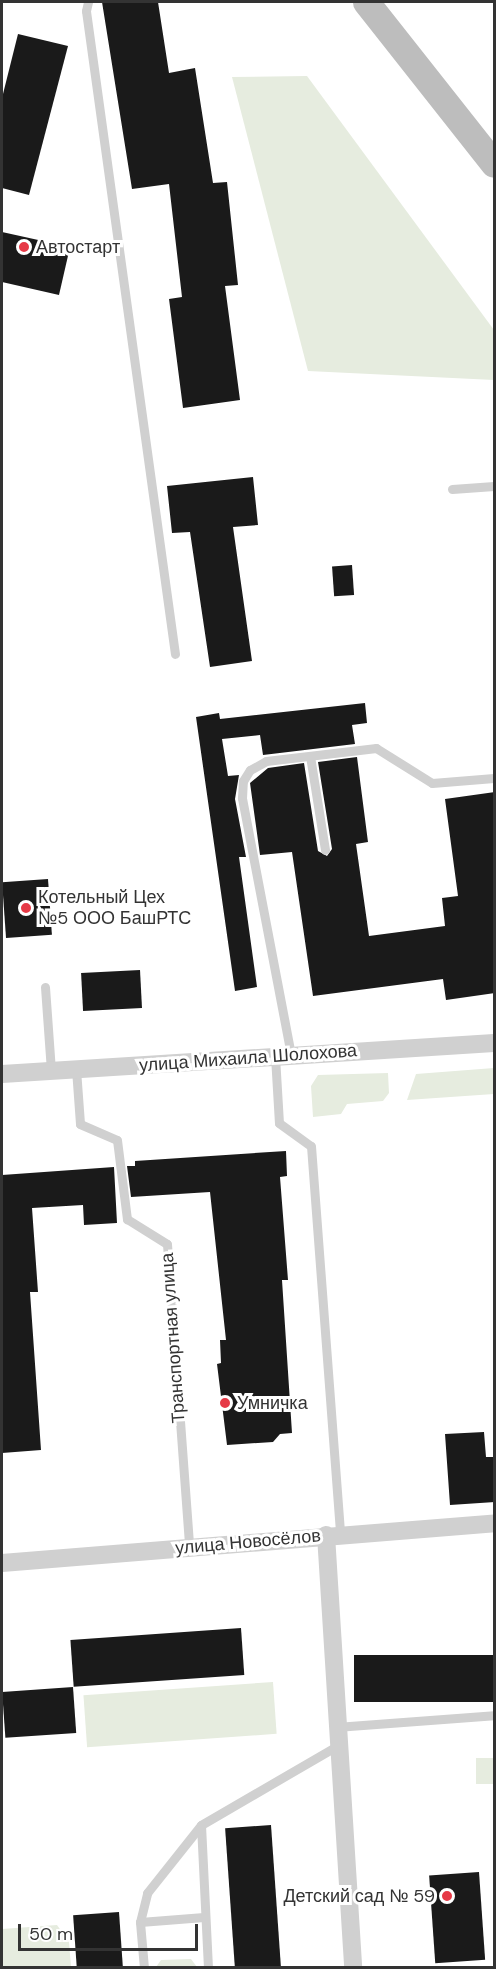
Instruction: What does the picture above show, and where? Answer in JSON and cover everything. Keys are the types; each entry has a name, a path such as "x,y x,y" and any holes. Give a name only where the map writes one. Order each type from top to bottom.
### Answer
{"main road":[{"path":"366,2 495,164"}],"street":[{"name":"улица Михаила Шолохова","path":"2,1074 283,1055 495,1044"},
{"name":"улица Новосёлов","path":"2,1563 495,1522"},
{"path":"333,1534 336,1727 353,1968"}],"lane":[{"path":"88,2 88,23 175,654"},
{"path":"452,489 495,486"},
{"path":"333,1534 311,1146 279,1123 283,1055 242,798 243,781 250,770 266,761 376,748 432,783 495,778"},
{"path":"310,756 325,850"},
{"path":"45,987 51,1071"},
{"name":"Транспортная улица","path":"76,1069 80,1124 117,1140 127,1219 167,1244 189,1547"},
{"path":"336,1727 495,1715"},
{"path":"144,1968 140,1922 147,1893 201,1825 337,1746"},
{"path":"201,1825 208,1968"},
{"path":"140,1922 204,1917"}],"shaded area":[{"path":"307,76 494,330 494,380 308,371 232,77"},
{"path":"494,1068 494,1094 407,1100 416,1074"},
{"path":"388,1073 389,1093 383,1101 347,1104 341,1114 313,1117 311,1086 318,1075"},
{"path":"273,1682 277,1734 87,1747 83,1695"},
{"path":"476,1758 494,1758 494,1784 476,1784"},
{"path":"57,1925 69,1942 71,1967 2,1967 2,1929"},
{"path":"191,1959 197,1967 156,1967 161,1960"}],"building":[{"path":"102,2 158,2 169,73 195,68 213,183 227,182 238,285 225,286 240,400 183,408 169,299 182,297 169,184 132,189"},
{"path":"18,34 68,46 29,195 2,188 2,98"},
{"path":"2,232 70,247 59,295 2,282"},
{"path":"253,477 258,525 233,527 252,661 210,667 190,532 172,533 167,486"},
{"path":"352,565 354,595 334,596 332,566"},
{"path":"365,703 367,723 352,725 355,744 263,755 260,735 222,739 228,776 239,775 235,799 246,857 239,857 257,987 235,991 196,717 219,713 220,719"},
{"path":"357,757 368,842 356,844 369,936 445,926 442,898 458,896 445,799 495,792 495,993 446,1000 443,979 313,996 292,852 260,855 250,783 268,768 304,763 318,851 327,856 332,849 318,762"},
{"name":"Котельный Цех №5 ООО БашРТС","path":"48,879 52,935 6,938 2,882"},
{"path":"140,970 142,1008 83,1011 81,973"},
{"path":"286,1151 287,1176 280,1177 288,1280 282,1280 292,1433 280,1434 273,1442 227,1445 217,1364 221,1363 220,1340 226,1340 210,1192 131,1197 127,1166 135,1166 135,1161"},
{"path":"114,1167 117,1223 84,1225 83,1205 32,1208 38,1292 30,1292 41,1450 2,1453 2,1175"},
{"path":"484,1432 486,1457 495,1457 495,1502 450,1505 445,1434"},
{"path":"241,1628 244,1675 74,1687 70,1640"},
{"path":"354,1655 494,1655 494,1702 354,1702"},
{"path":"73,1687 76,1733 5,1738 2,1692"},
{"path":"271,1825 281,1968 235,1968 225,1828"},
{"path":"479,1872 485,1960 435,1963 429,1875"},
{"path":"119,1912 123,1968 77,1968 73,1915"}],"place":[{"name":"Автостарт","path":"24,247"},
{"name":"Котельный Цех №5 ООО БашРТС","path":"26,908"},
{"name":"Умничка","path":"225,1403"},
{"name":"Детский сад № 59","path":"447,1896"}]}
